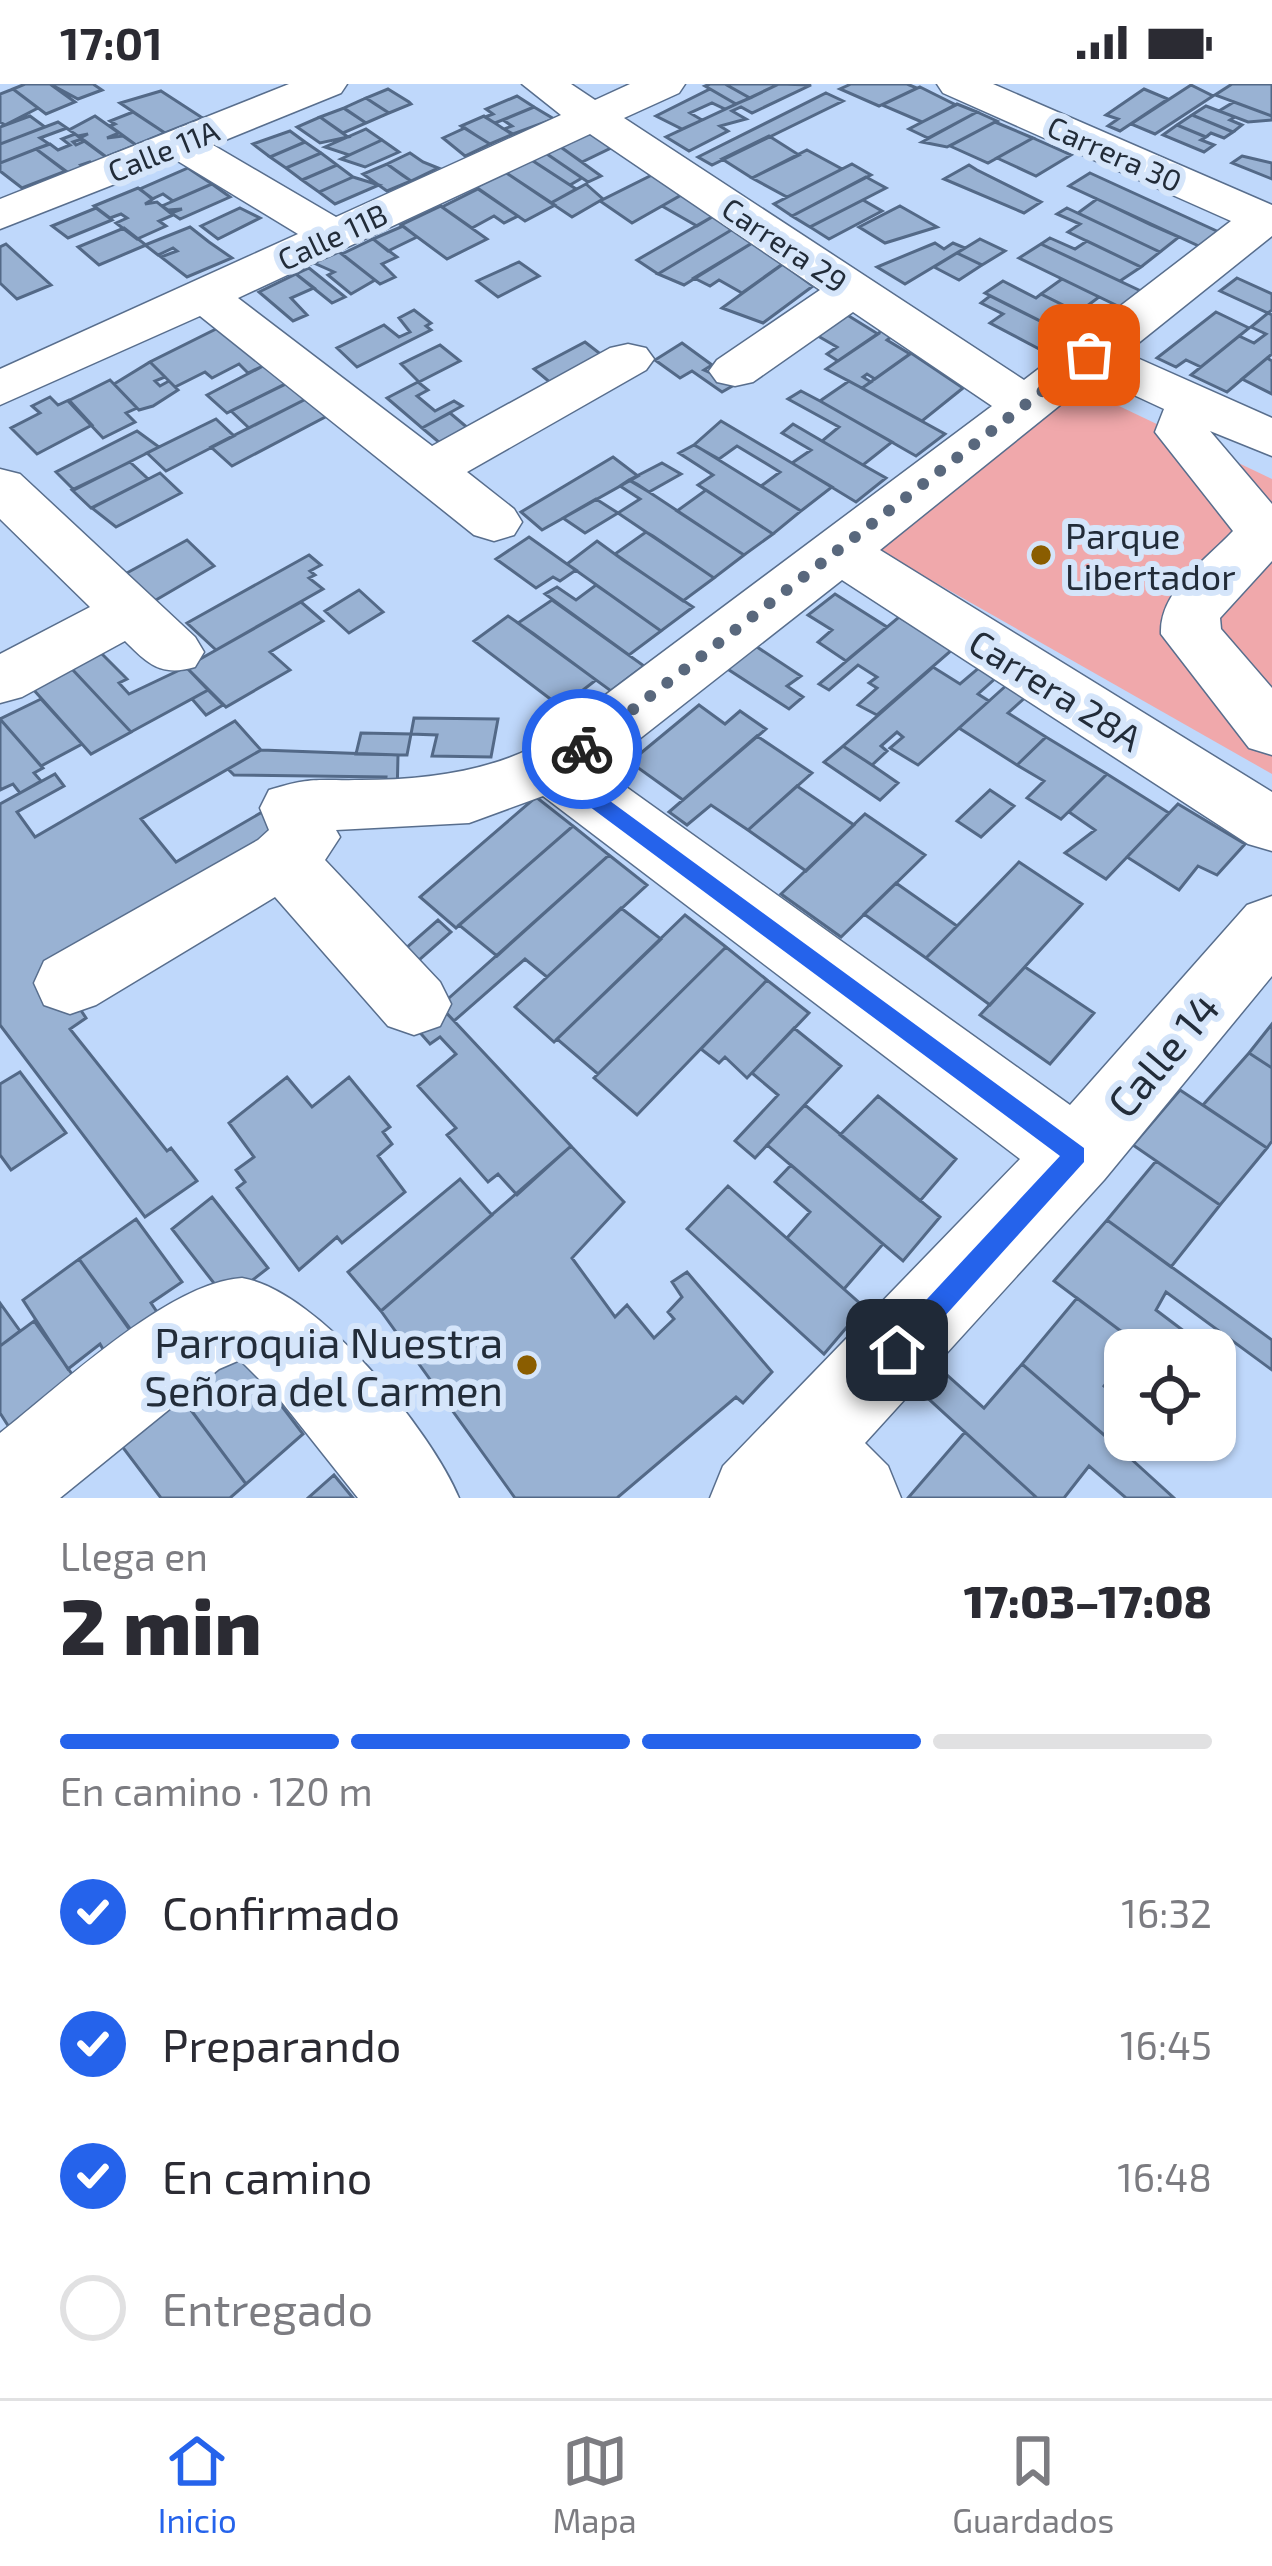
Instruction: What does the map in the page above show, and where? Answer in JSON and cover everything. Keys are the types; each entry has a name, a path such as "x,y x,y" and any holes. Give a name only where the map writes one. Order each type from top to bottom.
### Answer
{"street":[{"name":"Calle 11A","path":"0,215 326,84"},
{"name":"Carrera 29","path":"543,84 1026,405"},
{"name":"Calle 11B","path":"0,389 664,84"},
{"name":"Carrera 30","path":"958,84 1268,220"},
{"path":"180,144 332,235"},
{"path":"70,982 282,859 306,837 293,808 312,802 360,806 469,798 572,755 1268,220"},
{"path":"735,370 853,289"},
{"path":"205,296 494,522"},
{"path":"1089,355 1272,439"},
{"path":"428,471 628,358"},
{"path":"1200,405 1183,421 1182,432 1262,529 1261,537 1190,614 1188,623 1191,634 1272,731"},
{"path":"0,487 152,632 0,681"},
{"name":"Carrera 28A","path":"840,552 1272,825"},
{"path":"572,755 1076,1155"},
{"path":"282,859 414,1004"},
{"name":"Calle 14","path":"806,1481 1272,925"},
{"path":"0,1489 189,1339 212,1324 249,1319 281,1336 414,1498"}],"shaded area":[{"name":"Parque Libertador","path":"1075,385 1272,479 1272,774 878,550"}],"building":[{"path":"50,84 75,102 46,114 13,89"},
{"path":"50,84 93,84 102,90 78,99"},
{"path":"725,84 750,98 736,104 705,86"},
{"path":"725,84 779,84 750,98"},
{"path":"779,84 811,85 752,113 741,107 732,111 746,119 720,126 728,131 689,151 666,137"},
{"path":"851,84 917,88 879,106 840,89"},
{"path":"1232,84 1272,84 1272,116 1215,95"},
{"path":"1191,85 1213,96 1155,134 1131,124"},
{"path":"920,87 956,105 922,122 882,105"},
{"path":"13,89 38,108 5,125 0,122 0,94"},
{"path":"388,89 411,104 389,113 366,98"},
{"path":"710,89 736,104 725,109 712,103 690,113 702,120 682,129 656,116"},
{"path":"1144,89 1168,99 1120,131 1108,126 1118,119 1106,115"},
{"path":"161,91 203,118 165,133 120,103"},
{"path":"826,93 843,101 712,165 698,157"},
{"path":"517,96 534,107 495,123 485,117 493,114 486,109"},
{"path":"366,98 389,113 366,123 344,108"},
{"path":"1234,102 1272,116 1272,120 1248,122 1219,111"},
{"path":"957,104 977,112 928,138 909,129"},
{"path":"1206,106 1235,117 1230,120 1242,125 1233,132 1192,115"},
{"path":"534,107 554,119 513,134 504,129 512,126 503,120"},
{"path":"344,108 366,123 343,133 320,117"},
{"path":"133,112 165,133 136,145 110,126 115,124 110,121"},
{"path":"977,112 997,121 947,147 922,142"},
{"path":"1192,115 1233,132 1224,138 1211,133 1206,137 1177,125"},
{"path":"30,116 45,127 0,144 0,127"},
{"path":"95,116 119,133 107,138 123,136 136,145 106,157 80,138 88,134 78,136 69,130"},
{"path":"484,116 513,134 490,144 461,126"},
{"path":"320,117 348,137 320,143 297,127"},
{"path":"58,122 67,128 40,138 49,144 0,163 0,144"},
{"path":"995,122 1033,138 988,163 950,146"},
{"path":"603,124 615,146 582,162 559,146"},
{"path":"1177,125 1214,145 1204,152 1163,135"},
{"path":"465,128 490,144 465,156 443,138"},
{"path":"366,129 382,140 349,155 325,147"},
{"path":"290,131 305,142 270,157 253,144"},
{"path":"75,134 82,139 73,142 76,145 85,141 113,162 81,165 89,171 73,177 36,149 50,144 58,150 70,145 62,139"},
{"path":"769,136 799,155 752,178 722,159"},
{"path":"1033,138 1071,155 1036,176 997,158"},
{"path":"382,140 399,152 365,167 341,159"},
{"path":"305,142 321,153 286,168 270,157"},
{"path":"558,145 601,176 588,182 544,152"},
{"path":"36,149 66,171 22,188 0,171 0,163"},
{"path":"807,150 842,169 787,197 752,178"},
{"path":"544,152 582,178 570,185 530,159"},
{"path":"321,153 337,165 302,180 286,168"},
{"path":"410,153 438,168 411,181 387,164"},
{"path":"1242,156 1272,163 1272,179 1232,163"},
{"path":"530,159 576,189 551,203 505,172"},
{"path":"387,164 411,181 387,191 363,174"},
{"path":"852,164 871,175 792,216 774,204"},
{"path":"337,165 353,177 319,192 302,180"},
{"path":"969,165 1041,202 1024,213 944,179"},
{"path":"188,168 212,184 173,201 163,194 152,199 140,189"},
{"path":"505,172 555,205 525,221 476,187"},
{"path":"656,173 683,194 632,223 600,201"},
{"path":"1090,173 1221,233 1201,247 1069,186"},
{"path":"353,177 379,185 335,204 319,192"},
{"path":"866,177 886,188 810,227 792,216"},
{"path":"212,184 230,197 180,219 171,213 182,209 162,206"},
{"path":"586,184 603,199 572,217 551,203"},
{"path":"138,188 153,199 145,204 157,202 173,215 159,221 166,226 137,239 116,223 127,218 121,214 110,218 94,206"},
{"path":"478,189 518,216 504,223 494,216 472,228 442,207"},
{"path":"683,194 717,214 697,226 662,206"},
{"path":"1097,199 1179,237 1160,252 1078,213"},
{"path":"863,200 882,211 829,239 810,227"},
{"path":"441,206 487,239 447,259 401,225"},
{"path":"900,206 937,227 885,243 859,227"},
{"path":"96,208 112,220 68,238 52,226"},
{"path":"240,208 260,218 218,239 201,226"},
{"path":"1067,208 1160,252 1141,267 1068,232 1080,224 1057,214"},
{"path":"724,210 743,223 658,274 637,260"},
{"path":"743,223 762,237 684,285 658,274"},
{"path":"403,226 417,237 388,251 373,239"},
{"path":"190,227 232,258 187,277 161,257 177,251 173,248 158,255 145,245"},
{"path":"124,228 146,245 99,265 78,247"},
{"path":"762,237 791,258 742,293 719,280 710,286 694,278"},
{"path":"1050,238 1075,249 1087,241 1141,267 1120,281 1041,244"},
{"path":"373,239 397,257 382,264 395,277 380,284 342,254"},
{"path":"980,239 1005,251 982,265 957,253"},
{"path":"935,243 944,249 953,243 965,248 905,284 877,267"},
{"path":"6,244 51,285 17,299 0,283 0,247"},
{"path":"1041,244 1143,292 1122,308 1019,258"},
{"path":"339,252 375,280 351,294 328,275 334,272 314,263"},
{"path":"957,253 982,265 959,280 934,267"},
{"path":"519,262 539,276 498,297 477,281"},
{"path":"783,264 813,286 763,323 722,308"},
{"path":"309,268 345,297 332,303 296,274"},
{"path":"296,274 314,288 291,298 307,315 293,321 259,292"},
{"path":"1237,278 1272,294 1272,310 1268,313 1220,291"},
{"path":"1062,279 1099,297 1087,306 1110,317 1101,324 1041,294"},
{"path":"1003,281 1101,324 1080,341 985,293"},
{"path":"990,296 1066,334 1043,351 990,323 1003,314 981,303"},
{"path":"414,310 431,323 426,326 431,330 357,367 337,348 384,325 399,337 410,332 399,318"},
{"path":"1216,312 1249,328 1201,367 1186,360 1176,367 1157,358"},
{"path":"844,313 878,334 838,361 827,354 837,347 818,336"},
{"path":"1268,313 1272,315 1272,354 1227,392 1191,375 1239,336 1254,343 1266,334 1251,327"},
{"path":"218,328 263,366 248,373 239,364 212,378 205,372 175,387 150,362"},
{"path":"883,330 892,336 887,340 910,354 875,379 867,374 863,377 871,382 862,388 826,369"},
{"path":"585,342 603,356 552,384 534,369"},
{"path":"682,343 712,365 704,370 736,384 722,392 692,371 680,378 655,360"},
{"path":"440,345 460,361 419,382 401,364"},
{"path":"911,353 963,388 922,421 862,388"},
{"path":"1267,358 1272,361 1272,394 1242,379"},
{"path":"150,362 165,377 155,381 160,386 169,381 178,390 139,410 114,384"},
{"path":"265,365 289,382 227,413 207,395"},
{"path":"110,380 137,408 126,413 135,422 103,438 68,401"},
{"path":"849,381 945,434 916,456 820,401"},
{"path":"418,382 428,390 417,396 435,411 454,401 462,406 422,428 387,398"},
{"path":"288,383 306,399 249,428 231,411"},
{"path":"801,391 892,442 863,465 822,441 839,427 788,399"},
{"path":"50,397 58,405 69,400 92,425 37,454 11,428 40,413 32,406"},
{"path":"308,398 329,415 232,466 211,447"},
{"path":"450,413 469,429 441,444 422,428"},
{"path":"216,419 234,436 166,471 147,453"},
{"path":"721,421 832,487 801,511 761,486 780,472 737,446 719,459 694,445"},
{"path":"793,424 886,478 856,502 792,463 811,450 782,433"},
{"path":"137,431 159,447 74,490 56,472"},
{"path":"694,445 801,511 773,534 698,485 713,475 679,453"},
{"path":"613,457 638,476 542,530 521,512"},
{"path":"130,462 148,479 91,508 72,490"},
{"path":"662,463 681,474 649,492 629,480"},
{"path":"160,473 181,493 116,527 92,508"},
{"path":"629,480 744,555 714,578 618,513 640,499 620,486"},
{"path":"706,490 773,534 744,555 677,511"},
{"path":"596,499 618,513 585,533 563,518"},
{"path":"646,532 714,578 683,601 615,554"},
{"path":"529,537 576,570 536,588 496,559"},
{"path":"187,540 214,566 144,607 125,574"},
{"path":"597,541 693,607 661,631 567,564"},
{"path":"309,555 321,565 310,571 315,575 309,578 323,589 216,650 187,623"},
{"path":"596,585 661,631 629,655 545,594 557,587 576,600"},
{"path":"359,590 383,612 349,633 325,611"},
{"path":"835,594 887,627 846,661 818,642 832,630 808,615"},
{"path":"552,600 644,666 611,691 518,623"},
{"path":"301,602 323,621 270,652 290,670 226,707 186,667"},
{"path":"508,616 596,680 561,707 474,641"},
{"path":"899,617 953,649 877,715 858,705 877,688 869,683 877,677 858,665 829,690 819,684"},
{"path":"751,643 801,676 787,686 803,697 789,709 723,666"},
{"path":"100,652 127,679 119,683 129,694 186,667 208,690 131,732 71,668"},
{"path":"981,666 998,676 978,694 989,701 918,765 890,748 903,737 897,732 881,746 887,751 872,765 843,746 933,667 960,684"},
{"path":"71,668 131,732 91,754 32,688"},
{"path":"1009,683 1028,695 1008,713 1046,737 1017,765 959,728"},
{"path":"208,690 223,705 206,715 192,699"},
{"path":"41,699 82,744 41,766 0,719"},
{"path":"699,705 725,724 740,711 766,729 683,800 630,762"},
{"path":"414,718 498,719 491,757 432,756 437,735 411,734"},
{"path":"0,719 43,768 34,773 41,781 20,793 13,784 0,790"},
{"path":"235,721 261,750 141,819 176,862 264,811 290,841 61,980 86,1018 70,1029 167,1151 171,1148 197,1181 145,1217 0,1025 0,804 55,774 64,786 17,812 35,837"},
{"path":"361,733 411,734 407,755 356,754"},
{"path":"757,736 812,773 748,830 711,805 687,825 669,812"},
{"path":"1046,737 1107,774 1061,819 1027,798 1044,781 1017,765"},
{"path":"843,746 898,783 880,800 824,762"},
{"path":"261,750 398,755 397,798 384,798 386,777 234,775 228,769"},
{"path":"1107,774 1169,813 1106,879 1065,853 1095,830 1069,812"},
{"path":"797,786 854,825 806,871 748,830"},
{"path":"990,790 1014,806 981,837 957,821"},
{"path":"536,797 573,826 456,928 420,897"},
{"path":"1178,804 1245,844 1217,875 1198,866 1179,890 1127,857"},
{"path":"865,814 925,855 841,937 781,894"},
{"path":"573,826 609,855 497,956 459,925"},
{"path":"609,855 647,885 547,977 525,959 454,1021 440,1006"},
{"path":"1019,862 1082,904 990,1005 926,958"},
{"path":"896,883 957,926 926,958 864,914"},
{"path":"621,908 661,939 554,1042 515,1007"},
{"path":"685,915 726,947 598,1074 557,1039"},
{"path":"438,920 451,932 418,961 406,948"},
{"path":"726,947 767,980 637,1115 594,1078"},
{"path":"1025,967 1094,1013 1050,1064 980,1015"},
{"path":"767,980 809,1013 747,1078 725,1057 719,1063 701,1049"},
{"path":"440,1006 571,1146 517,1195 498,1174 488,1182 447,1135 456,1128 418,1086 456,1054 440,1037 430,1044 415,1027"},
{"path":"1272,1024 1272,1068 1249,1053"},
{"path":"794,1028 841,1066 755,1158 735,1141 778,1095 752,1073"},
{"path":"1249,1053 1272,1068 1272,1141 1267,1148 1203,1105"},
{"path":"20,1072 66,1133 11,1170 0,1155 0,1084"},
{"path":"287,1077 312,1107 349,1077 390,1127 383,1132 392,1144 378,1156 405,1192 342,1243 337,1237 299,1270 237,1188 245,1182 236,1170 254,1157 229,1123"},
{"path":"1180,1090 1267,1148 1220,1205 1133,1145"},
{"path":"878,1096 956,1159 920,1201 840,1135"},
{"path":"805,1105 940,1217 903,1261 767,1145"},
{"path":"571,1146 624,1202 572,1258 615,1317 627,1305 654,1338 674,1319 668,1312 682,1297 672,1282 687,1272 772,1372 743,1403 736,1397 617,1498 515,1498 381,1311"},
{"path":"1156,1161 1220,1205 1171,1267 1107,1220"},
{"path":"791,1165 883,1244 844,1289 787,1238 810,1212 775,1182"},
{"path":"460,1179 492,1215 381,1311 348,1272"},
{"path":"728,1186 864,1307 824,1354 687,1229"},
{"path":"212,1197 268,1268 227,1300 172,1229"},
{"path":"136,1219 182,1282 151,1303 157,1312 132,1333 79,1259"},
{"path":"1107,1220 1272,1340 1272,1370 1236,1344 1236,1329 1216,1329 1166,1292 1156,1310 1181,1329 1118,1329 1054,1281"},
{"path":"79,1259 131,1330 104,1351 100,1344 68,1369 23,1300"},
{"path":"1077,1298 1118,1329 1104,1329 1104,1435 1022,1364"},
{"path":"0,1303 20,1331 0,1346"},
{"path":"34,1321 74,1377 9,1427 0,1413 0,1346"},
{"path":"239,1350 303,1434 246,1484 176,1390"},
{"path":"1022,1364 1104,1435 1104,1461 1133,1461 1174,1498 1126,1498 1089,1466 1064,1498 1037,1498 920,1391 939,1368 984,1408"},
{"path":"176,1390 246,1484 230,1498 161,1498 121,1445"},
{"path":"965,1432 1037,1498 908,1498"},
{"path":"334,1475 353,1498 308,1498"}],"way so far":[{"path":"582,749 1089,355"}],"place":[{"name":"Parque Libertador","path":"1041,555"},
{"name":"Parroquia Nuestra Señora del Carmen","path":"527,1365"}],"route":[{"path":"582,749 550,767 1076,1155 897,1350"}]}
